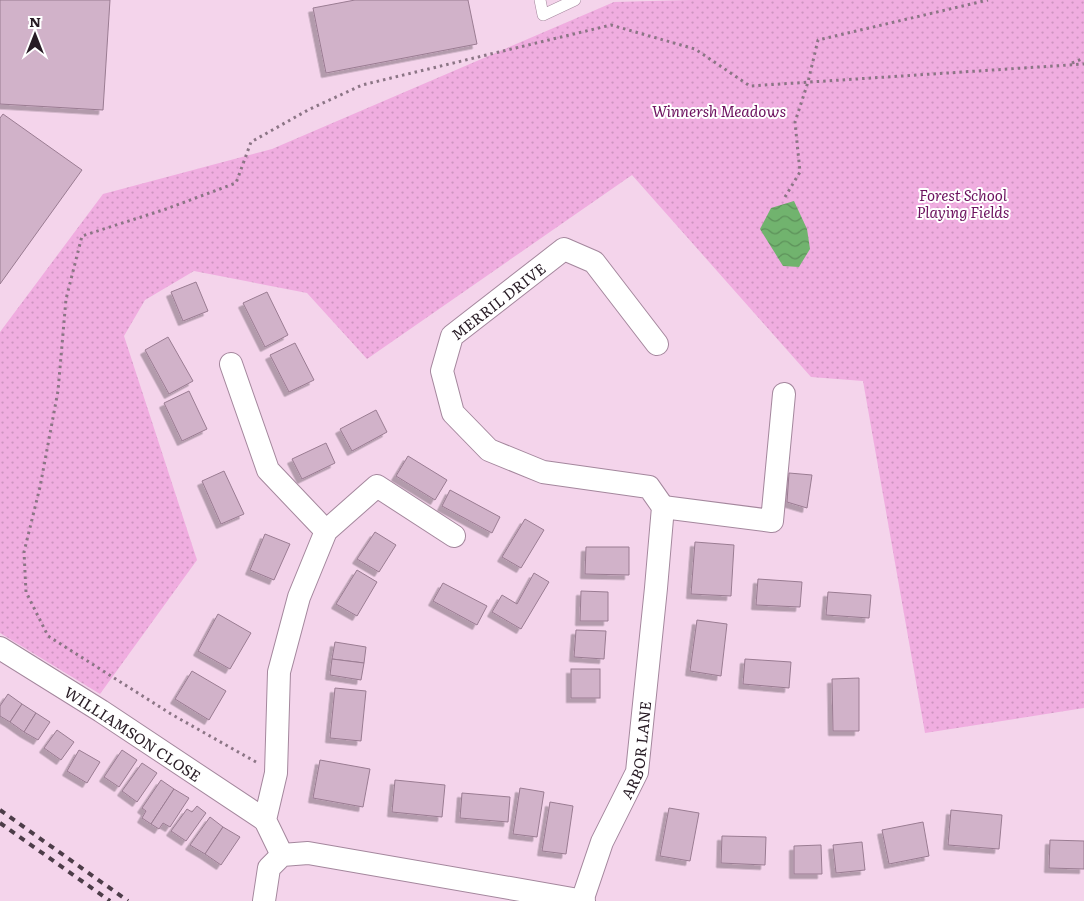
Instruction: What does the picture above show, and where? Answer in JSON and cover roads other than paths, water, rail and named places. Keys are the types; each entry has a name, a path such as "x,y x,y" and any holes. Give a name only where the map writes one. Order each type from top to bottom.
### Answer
{"street":[{"name":"MERRIL DRIVE","path":"657,344 594,262 564,249 452,336 442,371 453,413 489,450 543,472 649,487 663,507"},
{"path":"231,364 268,470 326,530"},
{"path":"663,507 772,521 784,394"},
{"path":"264,901 269,868 282,855 265,820 276,773 279,672 298,597 326,530 377,486 454,536"},
{"name":"ARBOR LANE","path":"282,855 308,853 582,901 602,842 637,772 663,507"},
{"name":"WILLIAMSON CLOSE","path":"0,648 102,711 265,820"}],"lane":[{"path":"540,0 543,15 575,0"}],"water":[{"path":"794,201 807,229 810,249 799,267 783,266 760,229 771,208"}],"railway":[{"path":"0,810 128,901"},
{"path":"0,823 110,901"}],"park label":[{"name":"Winnersh Meadows","path":"719,110"},
{"name":"Forest School Playing Fields","path":"963,202"}]}
